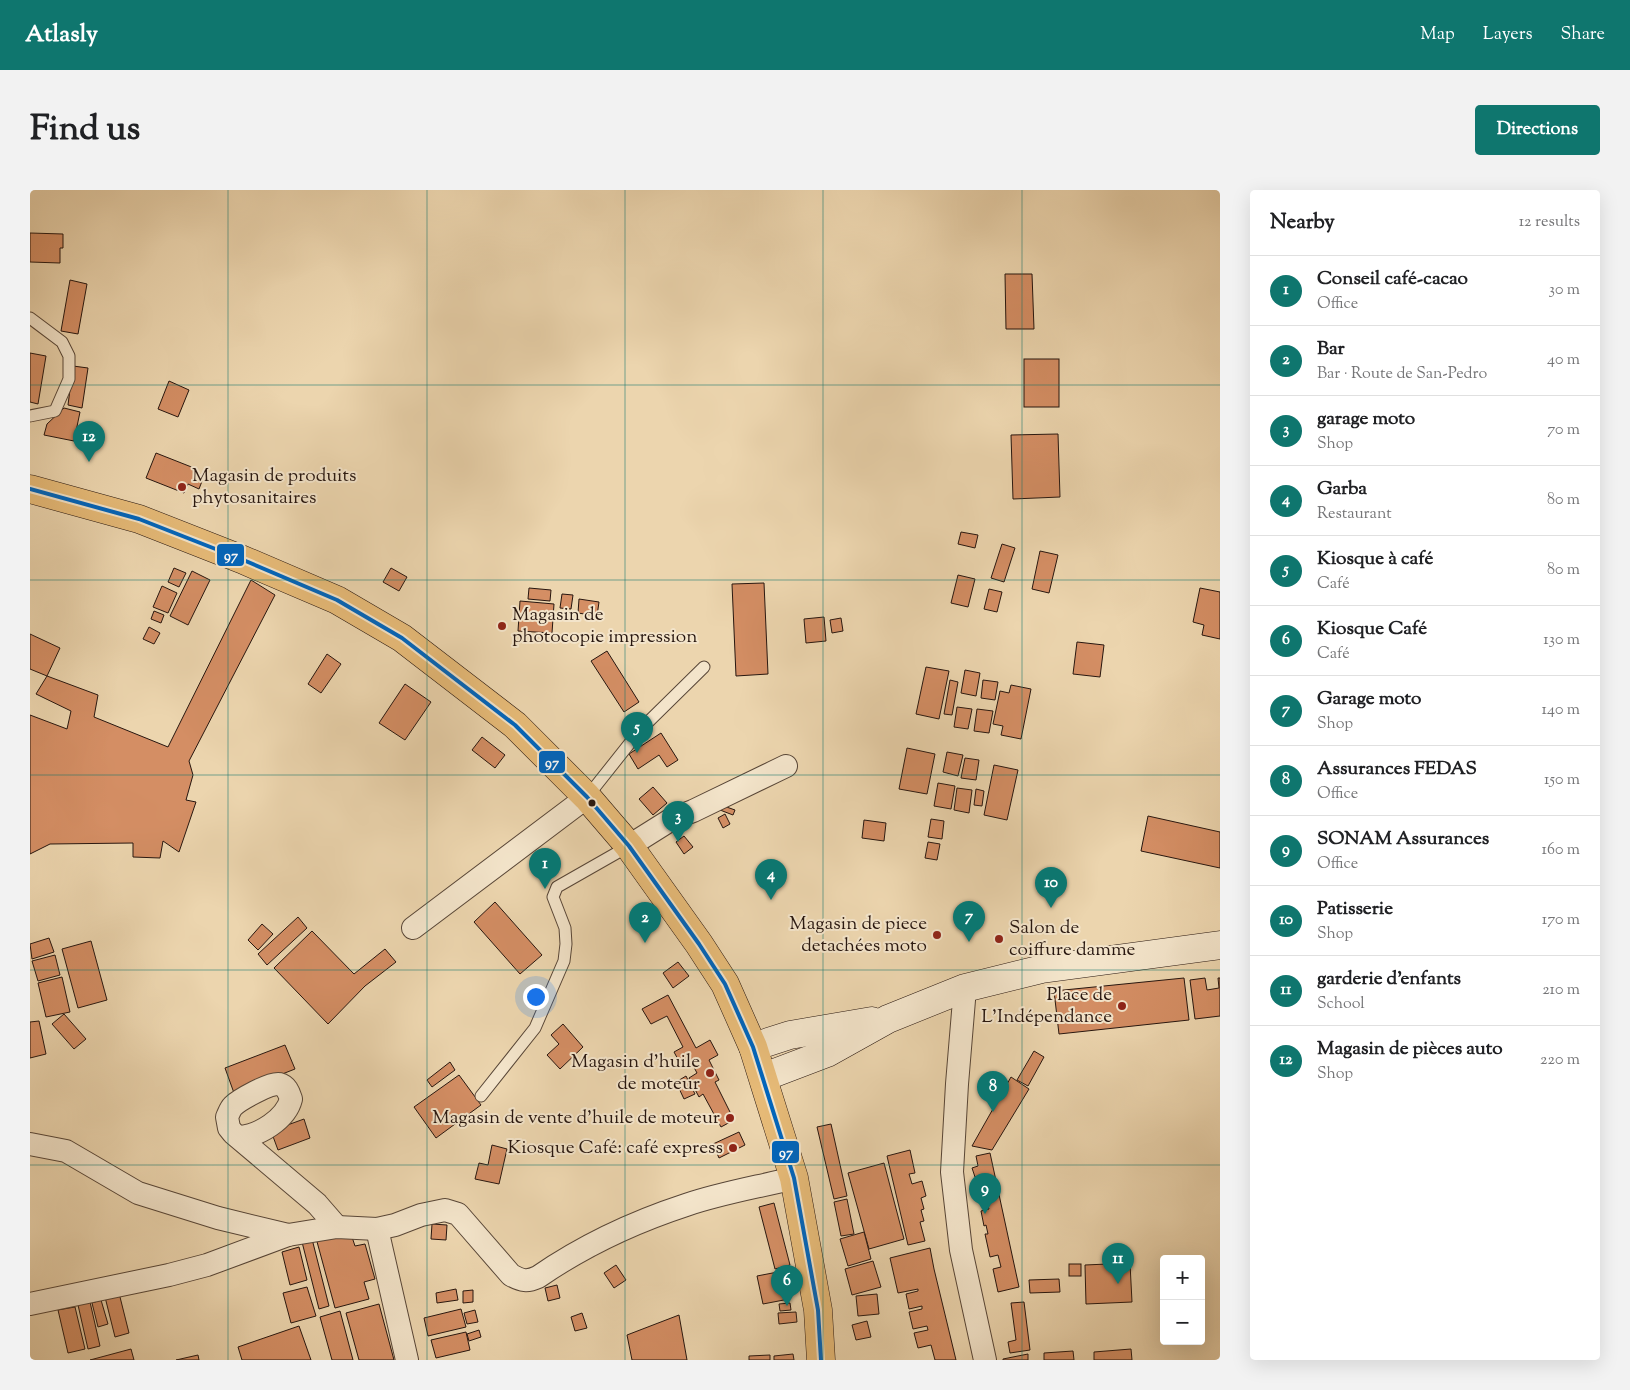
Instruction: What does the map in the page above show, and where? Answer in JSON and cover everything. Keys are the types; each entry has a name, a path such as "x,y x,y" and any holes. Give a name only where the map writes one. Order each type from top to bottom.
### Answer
{"main road":[{"path":"30,489 139,519 241,559 337,600 402,638 516,725 587,797 629,846 699,944 724,984 754,1047 794,1178 818,1310 821,1360"},
{"path":"764,1077 828,1053 888,1019 965,988 1042,969 1220,945"},
{"path":"754,1047 790,1035 888,1019"}],"street":[{"path":"629,846 672,819 693,811 786,766"},
{"path":"413,928 587,797"},
{"path":"965,988 952,1172 961,1250 985,1360"},
{"path":"239,1137 246,1145 317,1204 337,1227"},
{"path":"30,1144 66,1151 138,1193 200,1213 288,1236"},
{"path":"30,1304 207,1265 288,1236 337,1227 377,1229 395,1225 421,1214 440,1210 452,1211 458,1214 511,1276 528,1282 608,1237 655,1216 710,1198 794,1178"},
{"path":"377,1229 407,1360"}],"lane":[{"path":"30,318 62,342 69,356 69,379 55,411 30,416"},
{"path":"587,797 642,729 704,667"},
{"path":"481,1096 535,1028 564,961 566,944 564,928 553,897 557,887 629,846"}],"building":[{"path":"30,233 63,234 63,248 60,248 60,263 30,262"},
{"path":"1005,274 1032,274 1034,329 1006,329"},
{"path":"70,280 87,284 78,334 61,331"},
{"path":"30,353 46,356 38,404 30,402"},
{"path":"1024,359 1059,359 1059,407 1024,407"},
{"path":"73,366 88,368 82,408 68,405"},
{"path":"169,381 189,390 178,417 158,409"},
{"path":"64,408 80,412 74,441 44,435 47,424"},
{"path":"1058,434 1060,497 1013,499 1011,435"},
{"path":"156,453 194,468 193,471 204,476 199,489 188,484 184,493 146,478"},
{"path":"961,532 978,535 975,548 958,544"},
{"path":"1002,544 1015,548 1004,582 991,578"},
{"path":"1040,551 1058,555 1049,593 1032,589"},
{"path":"174,568 186,573 179,587 168,582"},
{"path":"391,568 407,577 399,591 383,582"},
{"path":"192,571 210,580 188,625 170,616"},
{"path":"958,575 975,579 968,607 951,603"},
{"path":"251,580 275,595 189,761 193,775 186,800 196,802 179,852 163,841 160,858 133,857 133,843 50,844 30,854 30,715 67,729 71,711 36,694 47,676 98,695 94,717 168,747"},
{"path":"764,583 768,674 736,676 732,584"},
{"path":"162,586 177,593 168,613 153,607"},
{"path":"529,588 551,590 550,601 528,599"},
{"path":"1200,588 1220,592 1220,639 1202,635 1204,625 1193,622"},
{"path":"989,589 1002,592 997,612 984,609"},
{"path":"562,594 573,595 571,609 560,608"},
{"path":"579,599 599,602 597,616 578,613"},
{"path":"520,601 554,604 552,633 518,631"},
{"path":"154,611 164,615 161,623 151,619"},
{"path":"824,617 826,641 806,643 804,619"},
{"path":"841,618 843,631 832,633 830,620"},
{"path":"149,627 160,633 154,644 143,639"},
{"path":"30,634 60,648 47,676 30,669"},
{"path":"1077,642 1104,645 1100,677 1073,674"},
{"path":"607,651 639,702 624,712 591,661"},
{"path":"327,654 341,664 321,693 308,684"},
{"path":"926,667 949,671 939,719 916,714"},
{"path":"965,670 980,673 976,696 961,693"},
{"path":"950,680 958,682 952,715 944,714"},
{"path":"983,680 998,682 995,700 981,698"},
{"path":"405,684 431,702 405,740 379,723"},
{"path":"1011,685 1031,689 1021,739 1001,735 1003,726 993,724 1000,691 1009,693"},
{"path":"957,707 972,709 968,729 954,727"},
{"path":"977,709 993,711 989,733 974,731"},
{"path":"661,733 678,760 667,767 659,755 638,769 629,754"},
{"path":"482,737 505,755 495,768 472,750"},
{"path":"907,748 935,754 927,794 899,789"},
{"path":"947,752 963,755 958,776 943,772"},
{"path":"965,758 979,760 976,780 961,778"},
{"path":"994,765 1018,770 1007,820 984,815"},
{"path":"938,783 955,786 951,809 934,806"},
{"path":"653,787 667,803 653,815 639,799"},
{"path":"957,788 972,790 969,813 954,810"},
{"path":"976,789 984,791 982,806 974,805"},
{"path":"721,805 735,810 733,815 720,810"},
{"path":"725,814 730,824 723,828 718,818"},
{"path":"1148,816 1220,832 1220,868 1141,851"},
{"path":"931,819 944,821 942,839 928,837"},
{"path":"864,820 886,823 884,841 862,838"},
{"path":"684,836 693,847 684,854 676,842"},
{"path":"928,842 940,844 937,860 925,858"},
{"path":"495,902 542,955 520,974 474,922"},
{"path":"298,917 307,928 267,965 258,954"},
{"path":"262,924 273,934 258,950 248,940"},
{"path":"312,931 354,974 385,949 396,962 365,986 328,1024 274,968"},
{"path":"49,938 54,952 32,959 30,944"},
{"path":"91,941 107,1000 78,1008 62,949"},
{"path":"55,955 60,975 38,981 32,961"},
{"path":"678,962 689,976 673,988 663,973"},
{"path":"62,977 70,1012 46,1017 38,983"},
{"name":"Place de L'Indépendance","path":"1184,978 1189,1020 1059,1034 1054,991"},
{"path":"1205,978 1207,990 1219,988 1218,978 1220,978 1220,1016 1195,1019 1190,980"},
{"path":"668,995 696,1048 710,1040 718,1055 709,1060 719,1080 715,1082 734,1120 721,1127 703,1094 699,1097 689,1078 697,1073 689,1058 680,1063 674,1052 683,1047 667,1016 651,1024 642,1009"},
{"path":"64,1014 86,1039 74,1049 52,1024"},
{"path":"39,1021 46,1054 30,1058 30,1022"},
{"path":"563,1024 583,1047 560,1069 547,1055 559,1044 551,1035"},
{"path":"285,1045 295,1069 234,1093 225,1068"},
{"path":"1034,1051 1044,1057 1028,1086 1017,1080"},
{"path":"450,1062 455,1070 432,1087 427,1080"},
{"path":"459,1075 481,1105 436,1138 414,1107"},
{"path":"686,1076 695,1094 684,1099 676,1082"},
{"path":"1011,1077 1029,1089 992,1150 972,1146"},
{"path":"304,1119 310,1138 278,1150 271,1131"},
{"path":"831,1124 847,1196 834,1199 817,1127"},
{"path":"739,1132 745,1145 719,1158 713,1144"},
{"path":"492,1145 507,1149 499,1184 475,1179 479,1163 488,1165"},
{"path":"910,1150 915,1173 909,1174 912,1184 922,1181 926,1196 921,1198 924,1209 921,1210 924,1221 920,1222 925,1241 908,1245 887,1156"},
{"path":"990,1153 1019,1287 998,1292 993,1269 1001,1267 998,1255 990,1257 985,1234 988,1234 981,1211 989,1209 987,1203 981,1205 978,1192 984,1190 981,1176 975,1177 972,1168 978,1166 976,1156"},
{"path":"884,1163 904,1239 869,1249 848,1173"},
{"path":"847,1199 854,1234 841,1236 834,1202"},
{"path":"774,1203 790,1265 775,1269 759,1207"},
{"path":"432,1224 447,1225 446,1240 431,1239"},
{"path":"349,1228 355,1246 365,1244 375,1279 364,1282 369,1299 335,1308 316,1238"},
{"path":"864,1232 871,1259 848,1266 840,1239"},
{"path":"311,1235 329,1306 319,1309 301,1238"},
{"path":"299,1247 307,1280 290,1285 282,1252"},
{"path":"930,1248 956,1360 935,1360 931,1345 918,1348 914,1333 928,1330 927,1326 913,1329 909,1312 922,1309 922,1306 909,1309 906,1294 918,1291 918,1289 898,1293 890,1258"},
{"path":"873,1261 881,1287 852,1295 845,1269"},
{"path":"1130,1263 1132,1302 1086,1304 1085,1265"},
{"path":"1069,1264 1081,1264 1081,1276 1069,1276"},
{"path":"616,1265 626,1280 614,1288 604,1273"},
{"path":"783,1271 789,1299 763,1304 757,1276"},
{"path":"1059,1279 1060,1292 1030,1293 1029,1280"},
{"path":"557,1285 560,1298 548,1301 545,1288"},
{"path":"307,1287 316,1316 291,1323 283,1293"},
{"path":"456,1289 458,1300 437,1303 436,1293"},
{"path":"473,1290 473,1302 463,1303 463,1291"},
{"path":"119,1293 129,1333 115,1337 105,1297"},
{"path":"877,1294 879,1314 858,1316 856,1296"},
{"path":"101,1300 108,1324 98,1327 92,1303"},
{"path":"90,1302 100,1346 88,1349 78,1305"},
{"path":"1024,1302 1030,1350 1010,1353 1008,1342 1016,1340 1011,1303"},
{"path":"790,1303 791,1310 780,1311 779,1304"},
{"path":"379,1304 394,1360 359,1360 346,1313"},
{"path":"75,1307 85,1349 68,1353 58,1310"},
{"path":"461,1309 466,1327 428,1336 424,1318"},
{"path":"475,1310 478,1322 467,1324 464,1313"},
{"path":"340,1311 353,1360 332,1360 320,1317"},
{"path":"796,1312 797,1322 779,1324 778,1313"},
{"path":"582,1313 587,1328 575,1331 571,1317"},
{"path":"679,1315 687,1360 632,1360 627,1335"},
{"path":"867,1321 871,1337 856,1340 852,1325"},
{"path":"299,1326 311,1360 242,1360 238,1347"},
{"path":"479,1330 481,1337 469,1341 467,1334"},
{"path":"466,1332 470,1350 436,1358 431,1340"},
{"path":"131,1349 134,1360 90,1360"},
{"path":"1131,1349 1132,1360 1094,1360 1094,1352"},
{"path":"1073,1351 1074,1360 1044,1360 1044,1353"},
{"path":"793,1354 794,1360 774,1360 774,1356"},
{"path":"1028,1354 1028,1360 1003,1360 1003,1359"},
{"path":"198,1355 199,1360 176,1360"},
{"path":"770,1355 770,1360 749,1360 749,1356"}],"transit line":[{"name":"97","path":"30,489 139,519 241,559 337,600 402,638 515,725 587,797 629,846 699,944 725,984 753,1047 794,1178 818,1310 821,1360"}],"place":[{"name":"Magasin de pièces auto","path":"89,462"},
{"name":"Magasin de produits phytosanitaires","path":"182,487"},
{"name":"Magasin de photocopie impression","path":"502,626"},
{"name":"Kiosque à café","path":"637,753"},
{"name":"garage moto","path":"678,842"},
{"name":"Conseil café-cacao","path":"545,889"},
{"name":"Garba","path":"771,900"},
{"name":"Patisserie","path":"1051,908"},
{"name":"Magasin de piece detachées moto","path":"937,935"},
{"name":"Salon de coiffure damme","path":"999,939"},
{"name":"Garage moto","path":"969,942"},
{"name":"Bar","path":"645,943"},
{"name":"Place de L'Indépendance","path":"1122,1006"},
{"name":"Magasin d'huile de moteur","path":"710,1073"},
{"name":"Assurances FEDAS","path":"993,1112"},
{"name":"Magasin de vente d'huile de moteur","path":"730,1118"},
{"name":"Kiosque Café: café express","path":"733,1148"},
{"name":"SONAM Assurances","path":"985,1214"},
{"name":"garderie d'enfants","path":"1118,1284"},
{"name":"Kiosque Café","path":"787,1306"}]}
